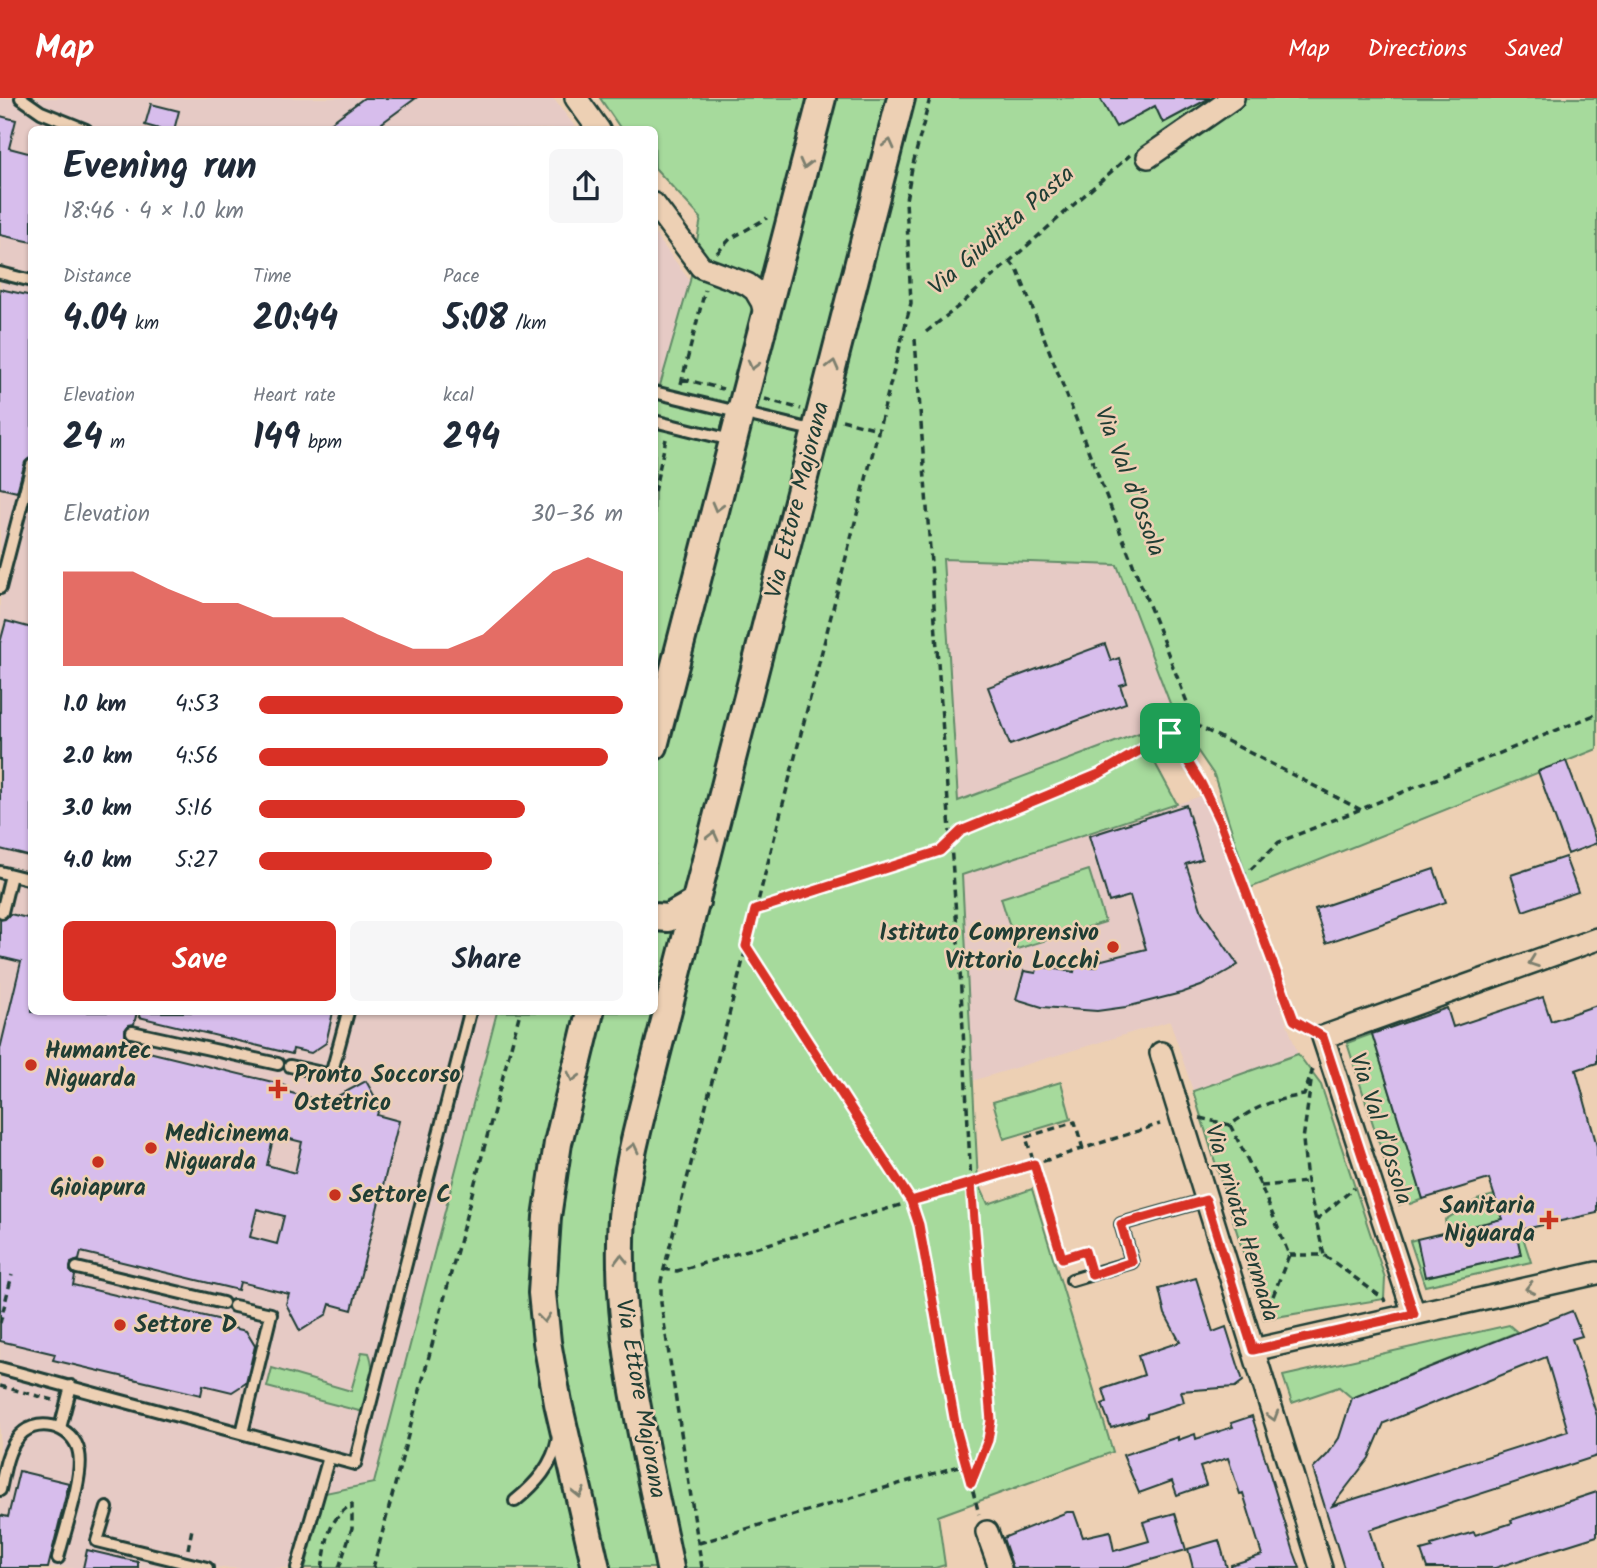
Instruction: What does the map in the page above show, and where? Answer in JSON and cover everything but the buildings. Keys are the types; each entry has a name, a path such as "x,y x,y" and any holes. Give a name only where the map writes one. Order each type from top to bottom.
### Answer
{"street":[{"path":"576,98 596,126"},
{"path":"658,731 822,98"},
{"name":"Via Ettore Majorana","path":"670,1568 623,1312 621,1246 626,1182 901,98"},
{"path":"1148,157 1233,98"},
{"path":"658,209 701,267 755,290 766,317"},
{"path":"738,281 768,277 780,261"},
{"path":"658,917 668,918 696,902"},
{"name":"Via Val d'Ossola","path":"1414,1314 1323,1037 1597,939"},
{"path":"589,1015 558,1143 547,1217 542,1293 547,1342 562,1422 596,1568"},
{"name":"Via privata Hermada","path":"1161,1053 1321,1568"},
{"path":"1253,1350 1597,1273"},
{"path":"987,1532 1000,1568"}],"lane":[{"path":"21,98 41,112 76,126"},
{"path":"0,273 28,280"},
{"path":"660,393 743,401 818,423"},
{"path":"658,422 734,440"},
{"path":"0,588 3,566 28,479"},
{"path":"2,912 5,874 28,879"},
{"path":"132,1032 331,1075 347,1015"},
{"path":"0,1368 355,1464 469,1015"},
{"path":"1072,1280 1132,1262 1121,1224 1206,1200"},
{"path":"77,1268 271,1314 242,1433"},
{"path":"60,1428 71,1386"},
{"path":"514,1501 536,1483 555,1453 562,1422"},
{"path":"0,1490 5,1449 30,1428 45,1425 60,1428 72,1437 79,1452 79,1470 58,1558"},
{"path":"297,1568 330,1457"},
{"path":"107,1508 97,1541 207,1568"}],"path":[{"path":"702,1568 661,1303 663,1269 911,303 906,200 930,98"},
{"name":"Via Giuditta Pasta","path":"926,332 1112,169"},
{"path":"714,258 730,239 766,221 770,212"},
{"name":"Via Val d'Ossola","path":"1010,261 1018,271 1196,725"},
{"path":"687,364 707,282"},
{"path":"915,339 951,839 971,1184 991,1421 988,1440 971,1483"},
{"path":"899,349 906,344"},
{"path":"683,379 743,401 818,423 877,429"},
{"path":"658,475 668,434"},
{"path":"1240,875 1248,872 1279,842 1597,715"},
{"path":"755,910 940,851 961,831 1099,774 1170,733 1196,725 1362,810"},
{"path":"1170,733 1201,783 1220,822 1294,1020 1323,1037"},
{"path":"746,946 911,1201 919,1225 956,1428 978,1510 987,1532"},
{"path":"373,1568 519,1015"},
{"path":"1312,1073 1303,1140 1307,1182 1324,1255"},
{"path":"1198,1118 1230,1125 1251,1111 1276,1100 1304,1095"},
{"path":"1083,1149 1075,1122 1026,1137 1062,1258 1085,1251 1092,1275"},
{"path":"663,1269 677,1270 971,1184 1160,1124"},
{"path":"1230,1125 1261,1186 1289,1255 1264,1319"},
{"path":"1316,1220 1367,1174"},
{"path":"1261,1186 1307,1182"},
{"path":"1289,1255 1324,1255 1384,1298 1390,1320"},
{"path":"0,1323 12,1275"},
{"path":"0,1386 55,1401"},
{"path":"698,1543 965,1464"},
{"path":"322,1568 329,1529 341,1511 352,1504 352,1528 340,1568"}],"shaded area":[{"path":"0,98 553,98 575,126 28,126 28,1015 496,1015 352,1568 0,1568"},
{"path":"658,238 690,281 658,393"},
{"path":"943,558 1117,565 1176,719 958,801"},
{"name":"Istituto Comprensivo Vittorio Locchi","path":"1204,795 1298,1054 1193,1091 1170,1021 972,1081 962,875"}],"green space":[{"path":"600,98 1597,98 1597,749 1250,888 1214,775 1176,719 1117,565 943,559 958,801 1139,733 1177,804 962,875 978,1182 988,1204 1032,1189 1113,1452 938,1516 945,1565 935,1568 305,1568 325,1493 374,1483 496,1015 658,1015 658,393 690,281 701,218 658,171 658,126 619,126"},
{"path":"1089,870 1105,922 1017,949 1001,898"},
{"path":"1372,1034 1423,1199 1410,1204 1408,1201 1399,1205 1347,1043"},
{"path":"1298,1054 1321,1085 1385,1278 1384,1299 1264,1319 1193,1091"},
{"path":"1061,1082 1071,1119 1004,1139 993,1102"},
{"path":"1508,1191 1531,1262 1425,1286 1410,1241 1417,1239 1426,1277 1521,1255 1512,1217 1447,1232 1445,1220 1477,1200"},
{"path":"1509,1325 1517,1332 1352,1398 1339,1387 1292,1403 1283,1376"},
{"path":"362,1352 369,1353 372,1368 363,1412 267,1387 272,1368 351,1391"}],"place":[{"name":"Istituto Comprensivo Vittorio Locchi","path":"1113,947"},
{"name":"Humantec Niguarda","path":"31,1065"},
{"name":"Pronto Soccorso Ostetrico","path":"278,1089"},
{"name":"Medicinema Niguarda","path":"151,1148"},
{"name":"Gioiapura","path":"98,1162"},
{"name":"Settore C","path":"335,1195"},
{"name":"Sanitaria Niguarda","path":"1549,1220"},
{"name":"Settore D","path":"120,1325"}],"route":[{"path":"1170,733 1099,774 961,831 940,851 755,910 746,946 911,1201 971,1184 991,1421 988,1440 971,1483 956,1428 919,1225 911,1201 1034,1164 1062,1258 1085,1251 1092,1275 1132,1262 1121,1224 1206,1200 1253,1350 1414,1314 1323,1037 1294,1020 1220,822 1201,783 1170,733"}]}
